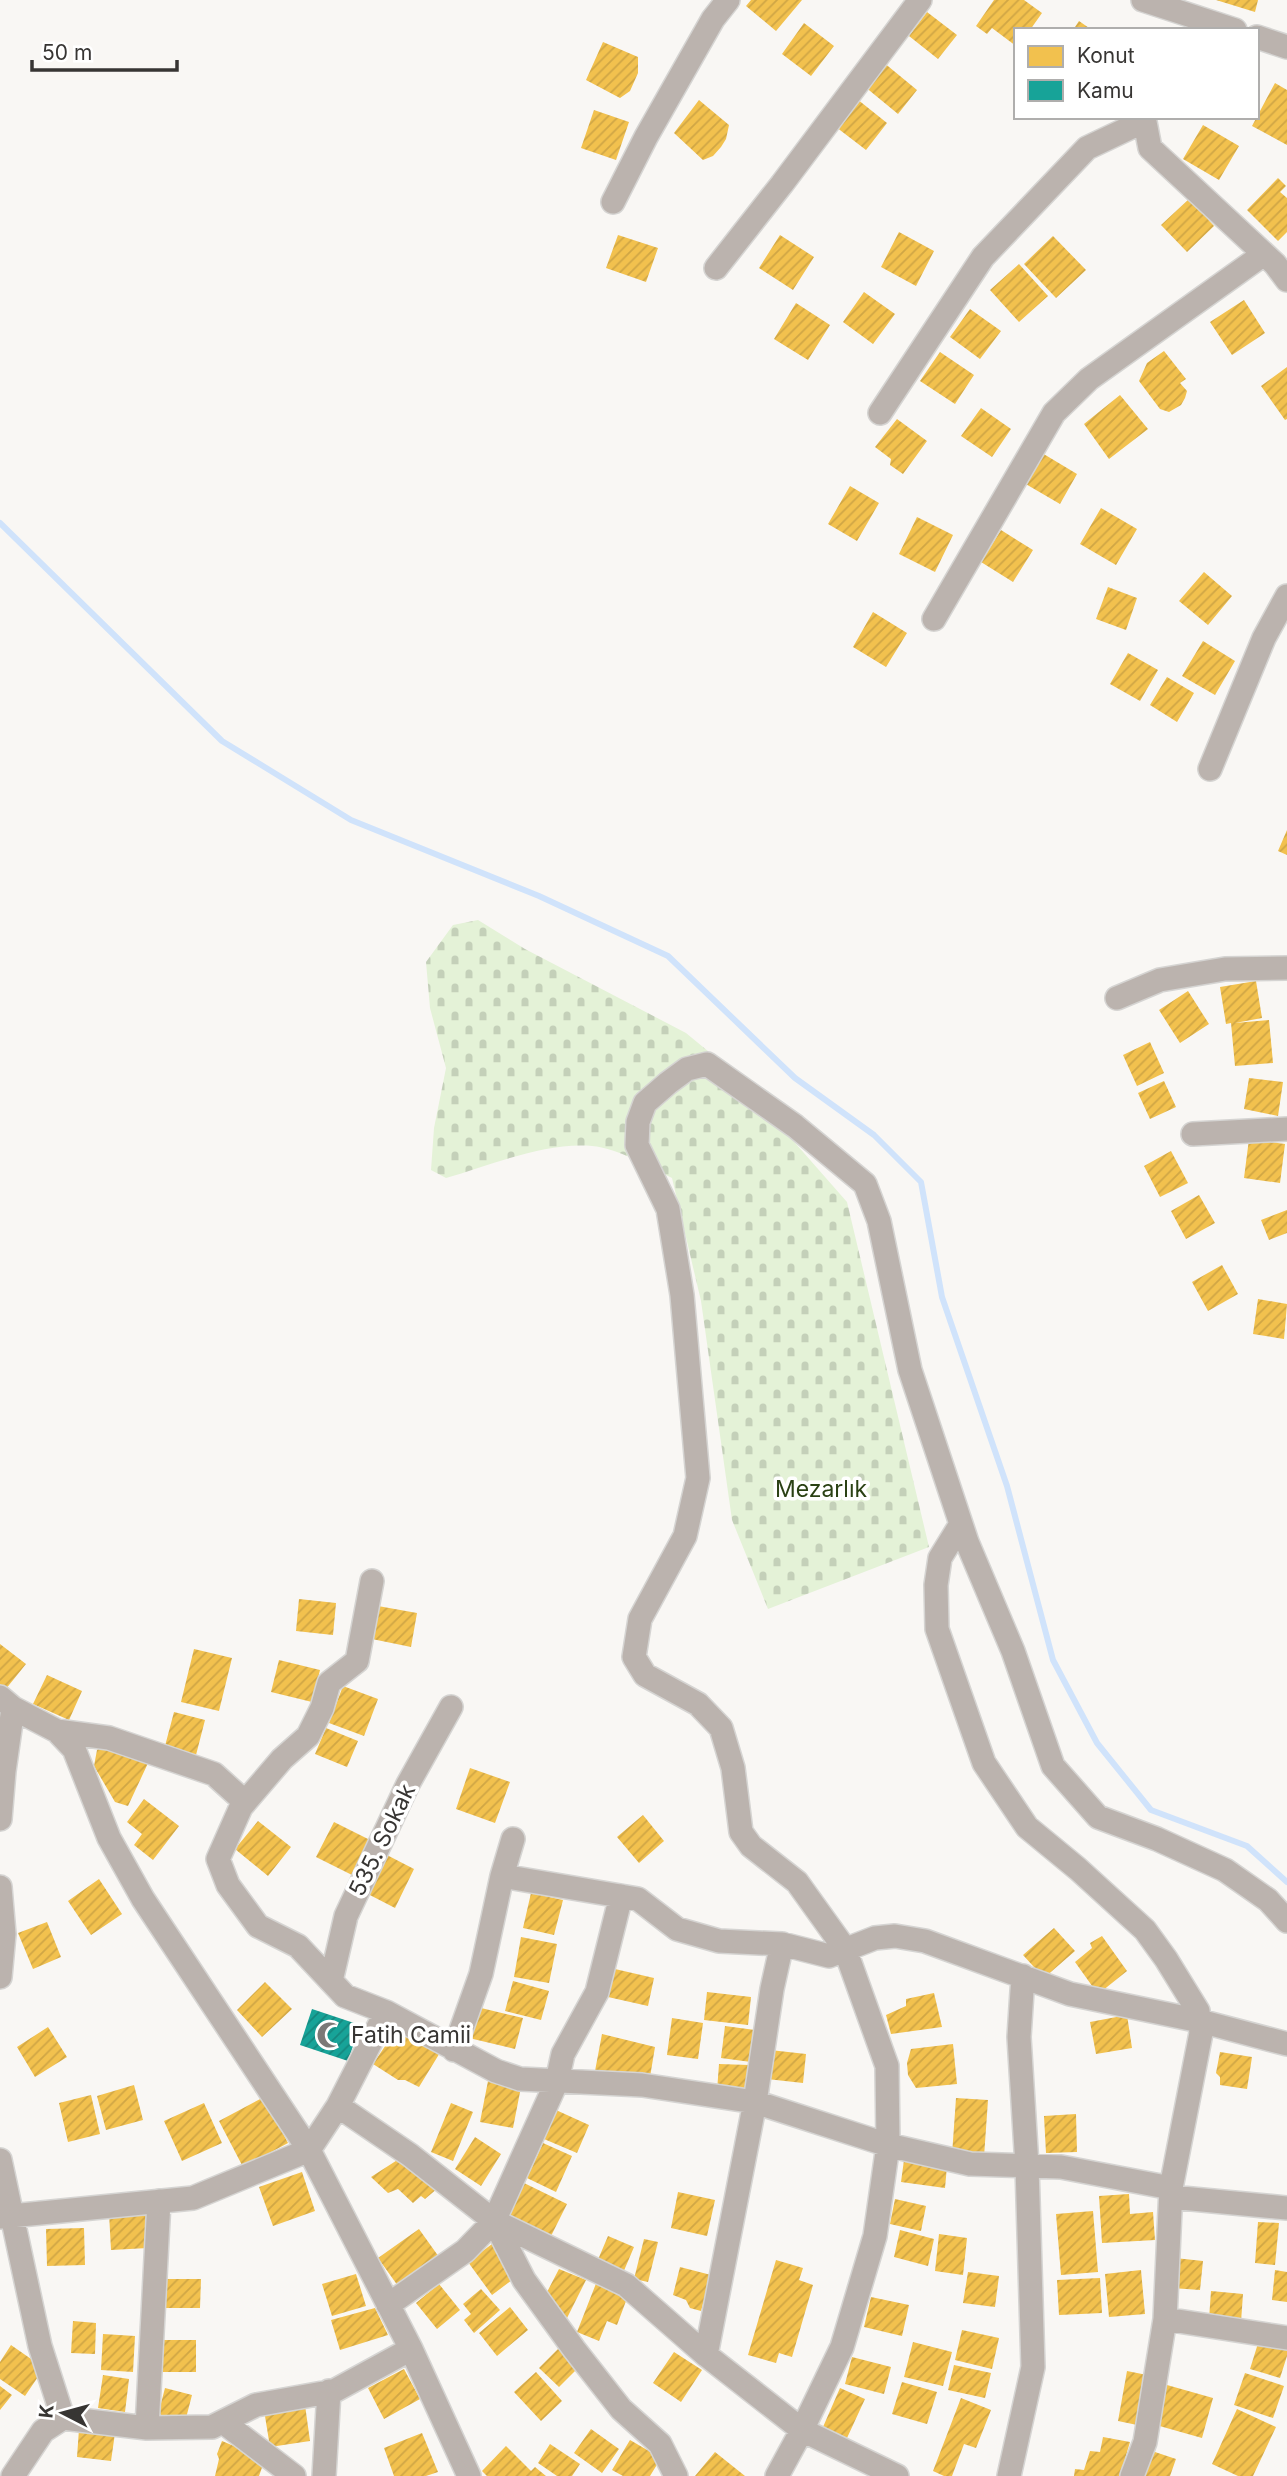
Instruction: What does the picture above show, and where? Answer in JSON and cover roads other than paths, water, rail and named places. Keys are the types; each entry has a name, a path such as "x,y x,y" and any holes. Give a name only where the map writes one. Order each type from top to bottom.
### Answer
{"street":[{"path":"613,202 646,137 713,19 728,0"},
{"path":"716,268 920,0"},
{"path":"1143,0 1228,28"},
{"path":"1259,38 1287,47"},
{"path":"880,413 983,257 1087,148 1144,119 1150,148 1264,254 1287,280"},
{"path":"934,619 1054,413 1089,379 1264,254"},
{"path":"1210,769 1264,638 1287,596"},
{"path":"1116,998 1160,980 1225,970 1287,968"},
{"path":"777,2476 842,2347 875,2236 888,2145 887,2066 845,1949 797,1882 751,1846 741,1832 733,1768 721,1728 698,1704 645,1675 634,1657 640,1619 685,1536 698,1478 682,1295 668,1209 637,1145 638,1122 645,1103 687,1069 707,1064 795,1126 865,1184 879,1221 910,1370 961,1524 1013,1651 1052,1766 1098,1817 1157,1839 1225,1870 1268,1900 1287,1921"},
{"path":"1193,1134 1287,1129"},
{"path":"961,1524 940,1558 936,1585 937,1629 984,1763 1027,1827 1145,1930 1198,2011 1200,2021 1201,2033 1171,2192 1165,2319 1145,2442 1132,2476"},
{"path":"372,1581 357,1661 329,1683 322,1708 308,1736 282,1759 245,1802 218,1859 228,1885 258,1926 298,1946 345,1996 386,2012 454,2050 496,2071 520,2079 642,2085 755,2102 888,2145 970,2164 1061,2167 1171,2192 1287,2208"},
{"path":"0,1819 7,1703 57,1731 74,1749 109,1838 143,1899 309,2150 411,2349 469,2476"},
{"name":"535. Sokak","path":"331,1981 346,1916 408,1784 451,1707"},
{"path":"57,1731 109,1738 214,1774 245,1802"},
{"path":"454,2050 481,1974 502,1876 513,1839"},
{"path":"502,1876 638,1899 677,1929 719,1941 782,1944 828,1955 875,1938 895,1936 925,1941 1070,1994 1200,2021 1287,2043"},
{"path":"0,1887 4,1934 0,1977"},
{"path":"388,2305 465,2251 494,2221 556,2081 563,2054 597,1992 621,1896"},
{"path":"706,2355 755,2102 772,1989 782,1944"},
{"path":"1009,2476 1033,2367 1027,2166 1019,2037 1023,1976"},
{"path":"6,2216 193,2198 309,2150 338,2106 386,2012"},
{"path":"338,2106 411,2155 494,2221 626,2285 706,2355 802,2430 897,2476"},
{"path":"0,2160 6,2216 40,2346 63,2418"},
{"path":"147,2428 159,2201"},
{"path":"494,2221 524,2280 621,2409 660,2444 676,2476"},
{"path":"1165,2319 1287,2338"},
{"path":"13,2476 43,2431 63,2418 147,2428 212,2427 256,2405 329,2391 411,2349"},
{"path":"324,2476 329,2391"},
{"path":"223,2422 294,2476"}],"waterway":[{"path":"0,523 222,741 351,820 539,896 668,956 795,1078 874,1135 921,1182 942,1297 1007,1486 1053,1660 1097,1743 1151,1810 1247,1846 1287,1882"}],"place":[{"name":"Fatih Camii","path":"330,2035"}],"park label":[{"name":"Mezarlık","path":"821,1489"}]}
